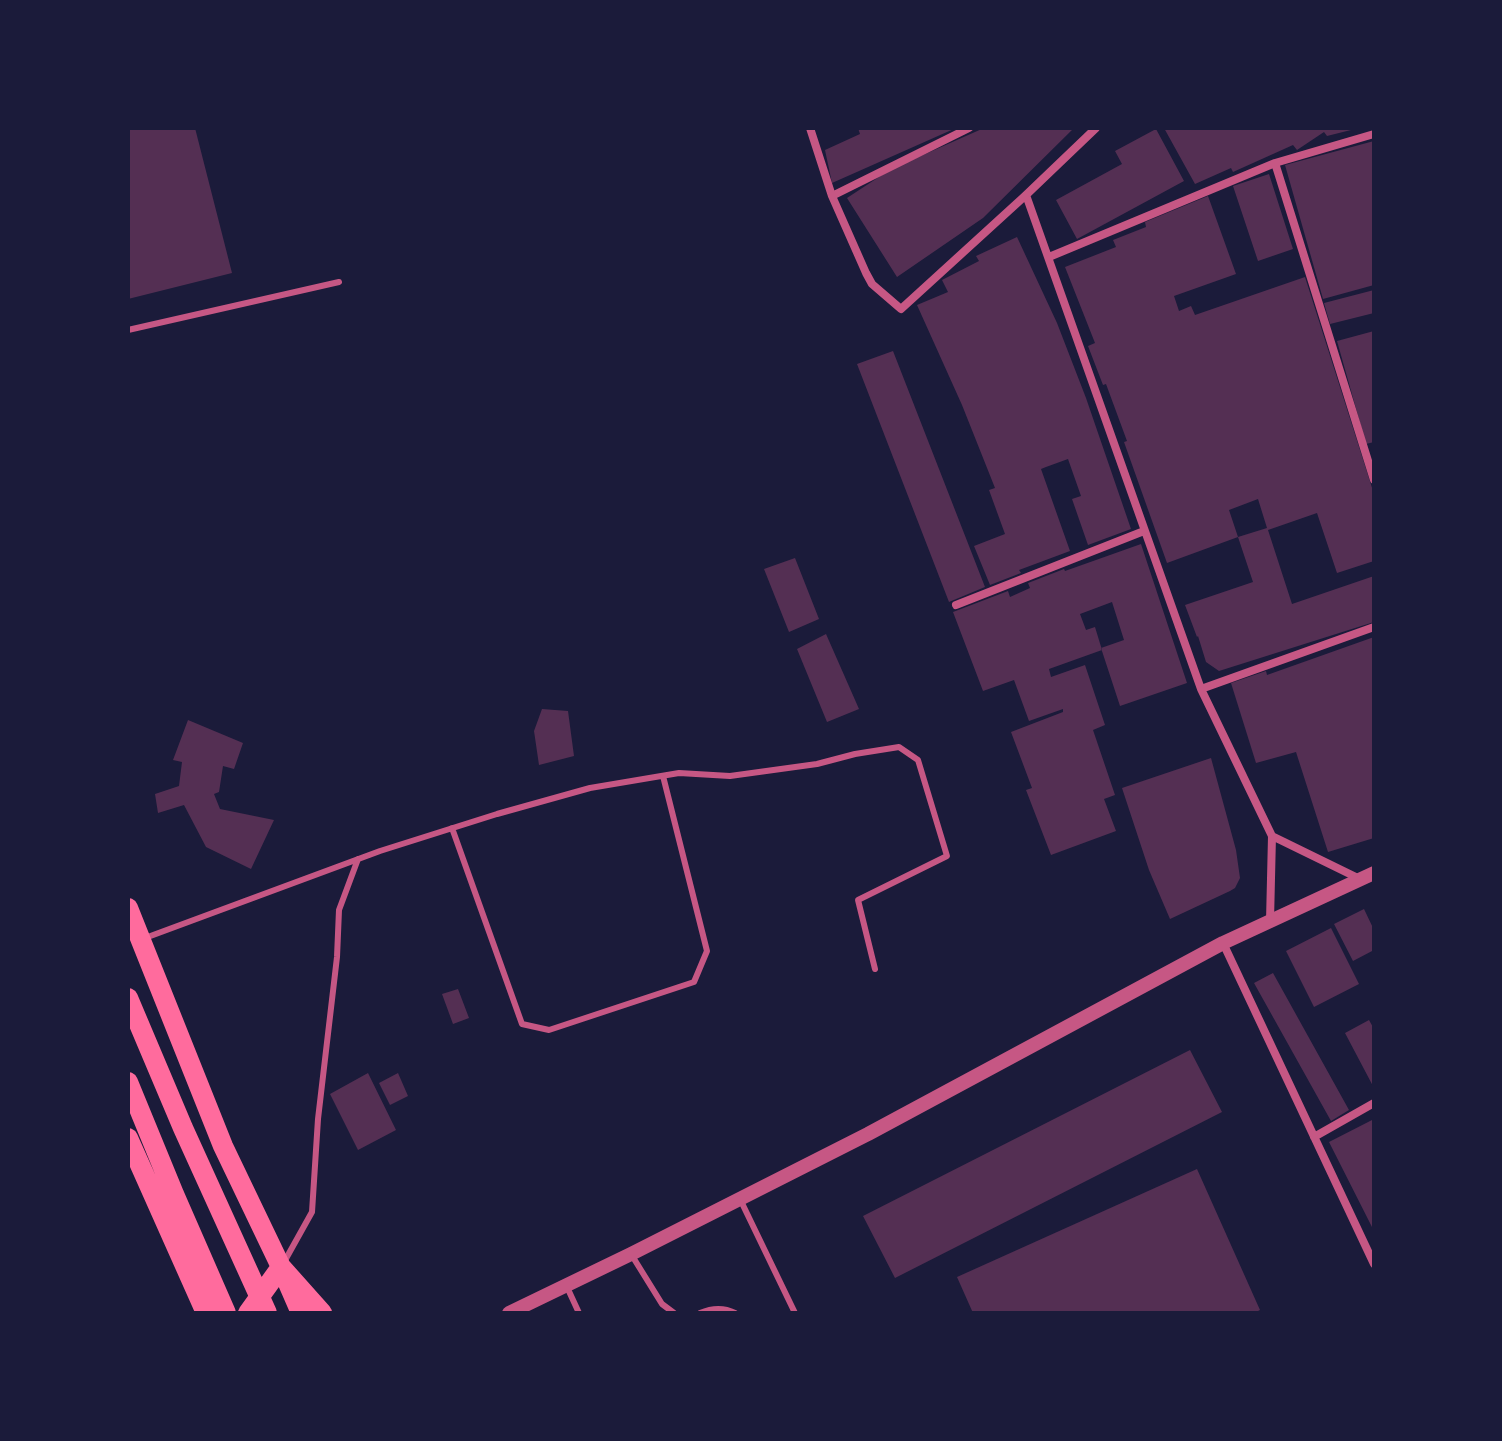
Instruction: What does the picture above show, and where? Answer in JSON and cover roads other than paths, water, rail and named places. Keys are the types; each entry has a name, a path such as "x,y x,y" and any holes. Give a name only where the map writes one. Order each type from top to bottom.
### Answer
{"main road":[{"path":"128,908 223,1146 301,1313"},
{"path":"128,998 189,1143 267,1313"},
{"path":"128,1082 226,1313"},
{"path":"128,1138 134,1172 206,1313"},
{"path":"248,1313 281,1267"},
{"path":"281,1267 322,1313"}],"street":[{"path":"810,128 832,196 872,284 901,309 1096,128"},
{"path":"832,196 969,128"},
{"path":"1049,257 1275,163 1374,134"},
{"path":"1275,163 1374,480"},
{"path":"1026,195 1201,689 1272,836 1270,921"},
{"path":"956,605 1144,531"},
{"path":"1201,689 1374,627"},
{"path":"1272,836 1367,876"},
{"path":"509,1313 881,1127 1223,943 1367,876"},
{"path":"1223,943 1374,1264"},
{"path":"1314,1137 1374,1103"}],"lane":[{"path":"128,330 339,282"},
{"path":"141,940 358,859 590,788 679,773 730,776 817,764 899,747 918,760 947,856 858,900 875,969"},
{"path":"452,828 522,1024 549,1030 694,982 707,951 663,776"},
{"path":"281,1267 312,1212 339,910 358,859"},
{"path":"740,1199 795,1313"},
{"path":"631,1254 662,1304 674,1313"},
{"path":"566,1286 579,1313"},
{"path":"700,1313 716,1308 735,1313"}]}
